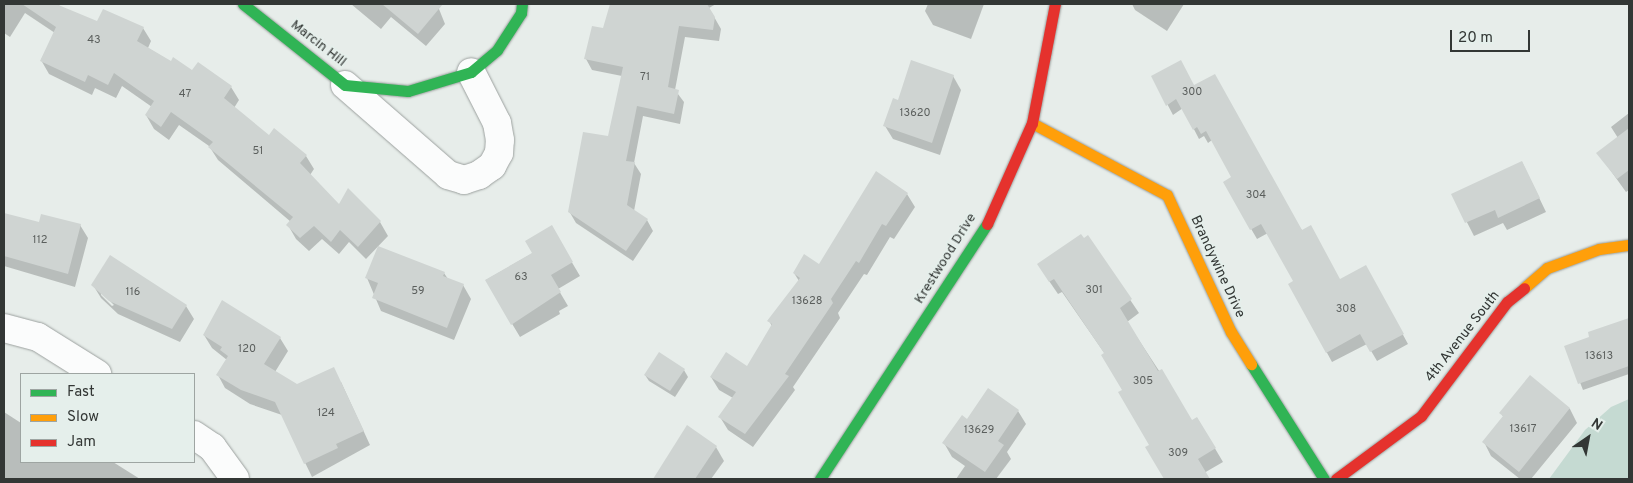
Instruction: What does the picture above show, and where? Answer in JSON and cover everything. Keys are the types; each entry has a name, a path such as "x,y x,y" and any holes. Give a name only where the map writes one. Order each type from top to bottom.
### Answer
{"street":[{"name":"Marcin Hill","path":"242,4 345,85 408,91 471,72 497,50 521,13 522,4"},
{"name":"Krestwood Drive","path":"820,479 985,229 1032,123 1055,4"},
{"path":"345,85 448,175 464,180 479,175 492,166 499,153 500,140 497,123 471,72"},
{"name":"Brandywine Drive","path":"1032,123 1167,195 1230,332 1324,479"},
{"name":"4th Avenue South","path":"1336,479 1420,416 1507,302 1547,268 1599,249 1629,245"},
{"path":"4,328 38,337 95,373"},
{"path":"195,437 212,447 235,479"}],"green space":[{"path":"1629,399 1629,479 1549,479 1585,430 1611,407"}],"building":[{"path":"22,4 56,4 97,21 103,9 144,27 137,41 171,61 173,57 192,70 198,62 232,86 224,98 269,135 274,128 307,155 300,163 339,204 348,188 381,221 358,247 340,230 331,242 314,226 300,238 286,225 293,217 208,147 213,142 171,112 161,127 145,115 154,101 114,73 108,85 88,75 85,82 40,61 56,27"},
{"path":"382,4 443,4 418,34"},
{"path":"610,4 707,4 715,17 713,30 679,26 668,87 679,90 674,114 637,106 626,161 635,162 627,205 648,219 626,251 568,212 583,132 608,136 623,67 584,59 592,26 603,28"},
{"path":"911,60 954,75 932,143 883,126 893,98 898,100"},
{"path":"1181,60 1194,85 1215,74 1302,230 1311,225 1340,279 1366,265 1404,334 1370,352 1360,334 1326,353 1288,284 1293,281 1261,224 1250,230 1223,182 1231,177 1206,131 1201,134 1197,127 1193,130 1176,99 1166,106 1151,76"},
{"path":"1629,128 1629,170 1617,179 1596,153"},
{"path":"1522,161 1540,198 1498,218 1495,210 1465,223 1451,194"},
{"path":"876,171 908,193 886,226 882,224 859,263 856,261 831,299 833,303 785,374 789,376 745,434 718,417 736,392 710,377 726,352 747,366 772,324 767,321 800,278 793,273 804,254 819,264"},
{"path":"4,213 39,222 41,214 81,224 68,274 4,256"},
{"path":"552,225 573,262 551,275 561,292 511,325 485,280 532,253 525,241"},
{"path":"1081,234 1084,238 1088,235 1132,299 1120,308 1158,371 1162,369 1192,420 1197,417 1216,448 1198,459 1210,479 1164,479 1145,447 1149,445 1118,392 1122,390 1101,355 1104,353 1054,279 1049,282 1037,264"},
{"path":"378,246 445,272 443,276 464,284 447,328 372,298 378,283 365,278"},
{"path":"110,255 187,305 172,329 109,301 91,285"},
{"path":"222,300 281,337 264,364 297,384 334,367 364,431 336,444 338,448 304,464 275,402 241,390 216,375 228,356 220,350 222,347 203,335"},
{"path":"1629,318 1629,366 1578,384 1564,346 1589,337 1588,332"},
{"path":"659,352 685,369 670,391 644,375"},
{"path":"1530,375 1570,408 1519,472 1482,442 1503,416 1499,413"},
{"path":"988,388 1019,410 998,441 1004,445 985,472 942,443 962,415 967,419"},
{"path":"687,425 717,446 695,479 653,479"}],"traffic: fast":[{"path":"243,4 345,85 408,91 471,72 497,50 521,13 522,4"},
{"path":"820,479 987,224"},
{"path":"1251,364 1324,479"}],"traffic: slow":[{"path":"1032,123 1167,195 1231,332 1251,364"},
{"path":"1524,288 1547,268 1599,249 1629,245"}],"traffic: jam":[{"path":"987,224 1032,123 1055,4"},
{"path":"1336,479 1421,416 1507,302 1524,288"}]}
